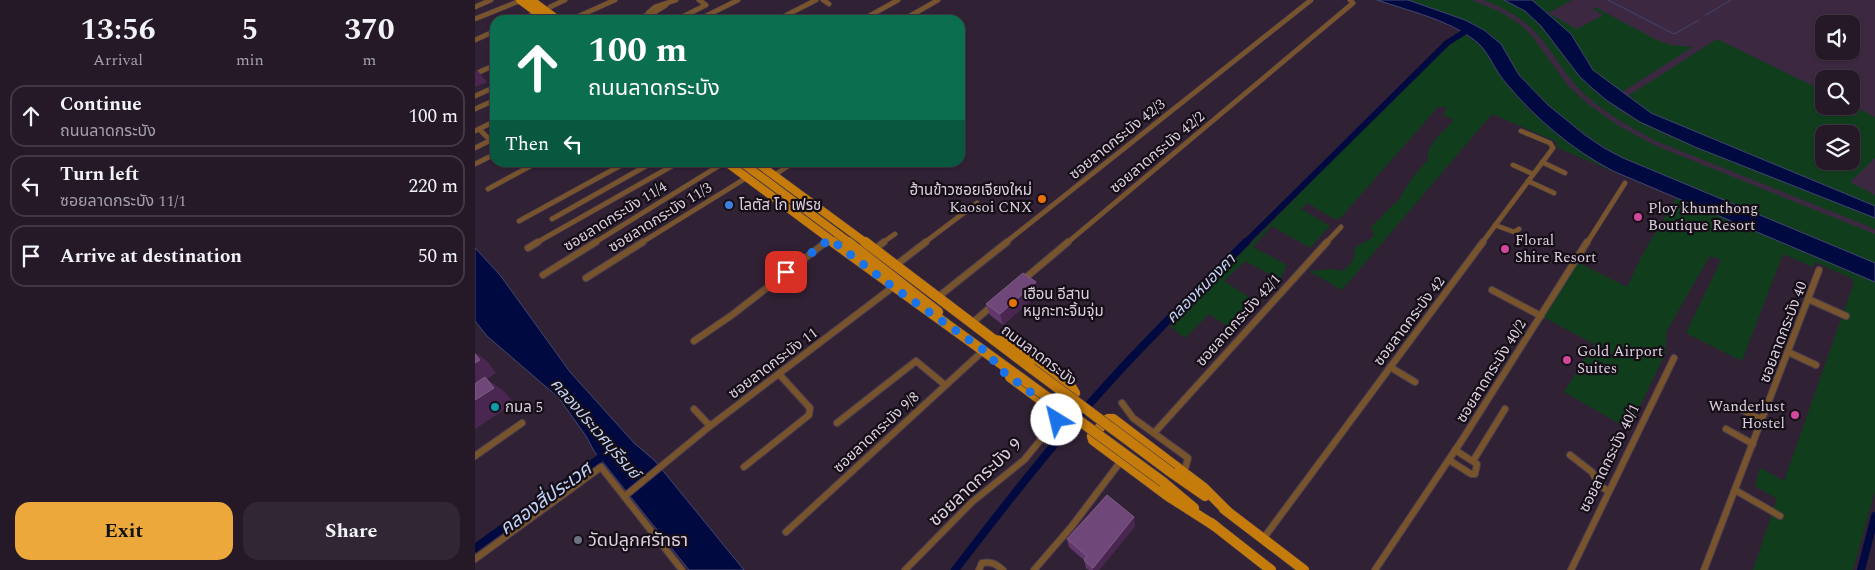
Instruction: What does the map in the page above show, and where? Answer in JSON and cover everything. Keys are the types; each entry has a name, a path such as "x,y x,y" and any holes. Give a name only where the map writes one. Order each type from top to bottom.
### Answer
{"main road":[{"path":"531,0 552,15"},
{"path":"541,0 562,15"},
{"path":"517,1 534,14"},
{"path":"517,1 539,15"},
{"name":"ถนนลาดกระบัง","path":"732,167 893,287 968,338 1163,482 1271,570"},
{"path":"748,167 901,282 968,338"},
{"path":"758,167 765,170"},
{"name":"ถนนลาดกระบัง","path":"762,167 875,249 1031,368 1172,473 1227,511 1304,570"},
{"path":"986,352 1001,370 1057,412 1074,395 1072,388 1011,343 994,340"},
{"path":"1215,526 1188,510 1091,438 1110,418 1118,422 1204,488 1227,511"}],"street":[{"path":"475,7 491,0"},
{"path":"550,7 565,0"},
{"path":"580,15 615,0"},
{"path":"644,15 660,11 666,5 676,0"},
{"path":"686,15 706,5 699,0"},
{"path":"708,15 739,0"},
{"path":"787,15 817,0"},
{"path":"823,0 829,4"},
{"path":"871,15 898,0"},
{"path":"912,15 938,0"},
{"name":"ซอยลาดกระบัง 42/3","path":"938,296 1311,0"},
{"name":"ซอยลาดกระบัง 42/2","path":"1016,286 1353,3 1350,0"},
{"path":"475,19 517,1"},
{"path":"475,40 490,33"},
{"path":"475,74 490,67"},
{"path":"475,96 490,88"},
{"path":"475,109 490,102"},
{"path":"477,130 490,124"},
{"path":"477,130 490,137"},
{"name":"ซอยลาดกระบัง 42","path":"1263,539 1553,146 1521,131"},
{"path":"475,148 490,140"},
{"path":"475,164 490,156"},
{"path":"1542,162 1565,173"},
{"path":"1513,165 1533,174"},
{"path":"488,189 529,167"},
{"path":"519,221 618,167"},
{"path":"552,219 644,167"},
{"path":"528,248 670,167"},
{"name":"ซอยลาดกระบัง 11/4","path":"543,275 717,167"},
{"path":"773,176 786,167"},
{"name":"ซอยลาดกระบัง 11/3","path":"586,278 746,178"},
{"path":"1528,181 1554,193"},
{"name":"ซอยลาดกระบัง 40/2","path":"1375,570 1449,460 1625,184"},
{"path":"896,265 977,204"},
{"path":"1495,225 1514,232 1519,229"},
{"name":"ซอยลาดกระบัง 42/1","path":"1155,432 1341,226"},
{"path":"875,249 895,234"},
{"path":"694,341 733,315 830,239"},
{"name":"ซอยลาดกระบัง 40","path":"1704,570 1819,270"},
{"name":"ซอยลาดกระบัง 11","path":"625,496 711,426 893,287"},
{"path":"1492,290 1541,316"},
{"path":"1808,298 1846,316"},
{"path":"972,323 1001,299"},
{"name":"ซอยลาดกระบัง 9/8","path":"786,532 945,385 986,352"},
{"path":"1789,352 1816,365"},
{"name":"ซอยลาดกระบัง 40/1","path":"1571,570 1673,358"},
{"path":"837,424 916,362 945,385"},
{"path":"1390,367 1415,382"},
{"path":"744,466 803,422 809,415 810,408 779,374"},
{"path":"1121,403 1133,418 1155,432 1188,458 1185,473"},
{"path":"1736,407 1762,420"},
{"path":"695,409 711,426"},
{"path":"1473,461 1505,409"},
{"name":"ซอยลาดกระบัง 9","path":"905,570 972,502 1024,460 1057,420 1057,412"},
{"path":"475,456 522,423"},
{"path":"1726,429 1753,444"},
{"path":"1449,460 1473,475 1478,466 1455,450"},
{"path":"1570,455 1592,472 1599,486 1608,491"},
{"path":"1034,570 1072,526 1121,462"},
{"path":"475,559 598,468 604,469 682,570"},
{"path":"1735,490 1779,516"},
{"path":"979,570 982,564 988,561 994,562 1003,570"}],"shaded area":[{"path":"1432,0 1875,0 1875,253 1649,159 1517,46"}],"green space":[{"path":"1408,0 1471,0 1501,12 1522,26 1532,36 1569,87 1589,105 1619,126 1654,145 1875,234 1875,263 1623,158 1582,132 1544,100 1516,71 1497,40 1491,35 1466,21"},
{"path":"1483,0 1504,0 1525,11 1541,26 1580,77 1624,113 1663,133 1875,218 1875,229 1656,141 1625,123 1604,110 1577,87 1541,38 1527,24 1502,8"},
{"path":"1531,0 1572,0 1548,13 1577,29 1603,15 1593,9 1595,7 1659,41 1671,45 1693,47 1622,92 1593,70 1571,34"},
{"path":"1466,35 1482,47 1502,78 1528,109 1590,158 1613,171 1875,282 1875,491 1853,570 1753,570 1777,499 1755,486 1760,468 1784,481 1853,285 1853,279 1815,262 1813,267 1783,254 1742,361 1686,333 1721,260 1711,256 1667,331 1665,354 1629,429 1564,392 1594,344 1543,317 1577,262 1627,287 1641,257 1676,198 1558,148 1555,141 1492,114 1342,290 1309,271 1334,269 1343,271 1353,259 1354,249 1374,236 1371,227 1401,197 1421,167 1428,160 1429,149 1432,144 1454,120 1443,115 1447,108 1439,106 1342,216 1336,220 1307,203 1301,209 1330,226 1310,248 1272,226 1253,247 1287,265 1277,286 1273,288 1275,277 1245,261 1224,281 1258,303 1235,331 1209,314 1185,338 1170,326 1440,54 1453,42"},
{"path":"1717,39 1815,87 1815,115 1860,115 1860,110 1875,117 1875,158 1850,182 1875,195 1875,206 1825,187 1651,113 1628,96"}],"water":[{"path":"1377,0 1408,0 1465,20 1484,30 1501,44 1519,75 1548,105 1604,148 1623,158 1875,263 1875,282 1613,171 1568,143 1541,120 1505,82 1487,53 1473,39 1439,21"},
{"path":"1504,0 1532,0 1571,34 1593,70 1651,113 1875,206 1875,218 1695,147 1640,122 1606,100 1592,88 1580,77 1541,26 1525,11"},
{"name":"คลองประเวศบุรีรมย์","path":"475,248 500,275 570,372 634,443 655,461 744,570 689,570 594,451 586,436 559,398 487,336 475,321"}],"building":[{"path":"1023,273 1036,282 1000,314 986,304"},
{"path":"475,354 480,360 475,363"},
{"path":"485,377 494,388 475,400 476,383"},
{"path":"1107,495 1134,517 1093,568 1084,560 1087,556 1067,539"}],"waterway":[{"path":"1608,0 1674,34 1699,20"},
{"path":"1706,15 1731,0"},
{"name":"คลองหนองคา","path":"1245,243 1447,43 1469,29"},
{"name":"คลองหนองคา","path":"955,570 1063,434 1154,334 1245,243"},
{"name":"คลองสี่ประเวศ","path":"475,548 607,453"},
{"path":"1861,570 1875,516"}],"place":[{"name":"ฮ้านข้าวซอยเจียงใหม่ Kaosoi CNX","path":"1042,199"},
{"name":"โลตัส โก เฟรช","path":"729,205"},
{"name":"Ploy khumthong Boutique Resort","path":"1638,217"},
{"name":"Floral Shire Resort","path":"1505,249"},
{"name":"เฮือน อีสาน หมูกะทะจิ้มจุ่ม","path":"1013,303"},
{"name":"Gold Airport Suites","path":"1567,360"},
{"name":"กมล 5","path":"495,407"},
{"name":"Wanderlust Hostel","path":"1795,415"},
{"name":"วัดปลูกศรัทธา","path":"578,540"}],"route":[{"path":"786,272 830,239 893,287 988,353 1001,370 1057,412 1057,420"}]}
